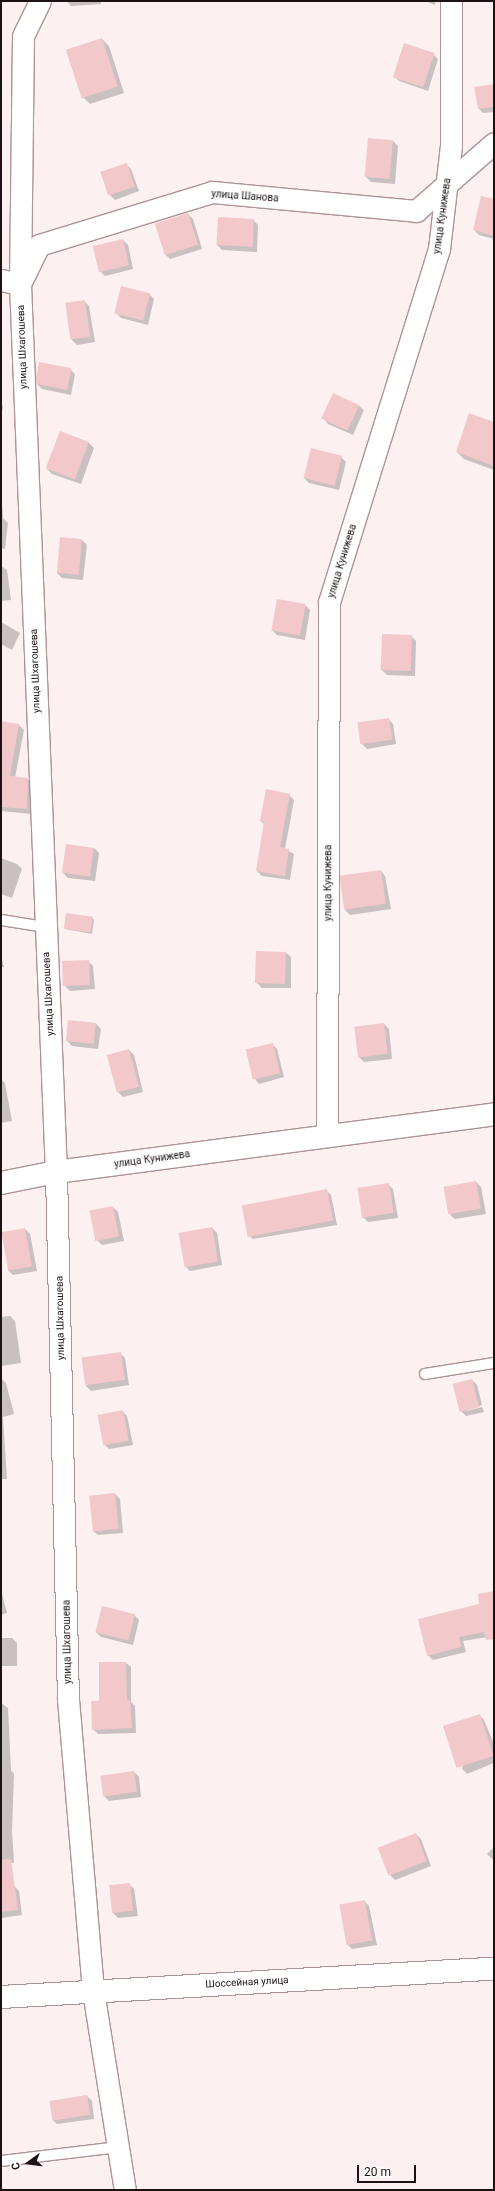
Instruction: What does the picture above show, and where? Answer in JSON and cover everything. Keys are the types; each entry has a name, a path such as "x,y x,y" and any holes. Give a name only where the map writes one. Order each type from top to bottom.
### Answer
{"main road":[{"name":"улица Кунижева","path":"1,1183 56,1172 494,1114"},
{"name":"Шоссейная улица","path":"1,1996 494,1969"}],"street":[{"name":"улица Шхагошева","path":"40,1 23,36 10,282 45,927 56,1172 68,1699 93,1991 125,2190"},
{"name":"улица Кунижева","path":"327,1135 329,602 439,249 451,145 451,1"},
{"name":"улица Шанова","path":"10,282 39,245 212,192 416,211 494,143"}],"lane":[{"path":"1,920 45,927"},
{"path":"425,1374 494,1363"},
{"path":"1,2161 118,2147"}],"building":[{"path":"102,38 118,87 82,98 66,50"},
{"path":"404,43 434,53 423,87 393,77"},
{"path":"494,84 494,107 478,109 474,87"},
{"path":"368,138 393,140 390,179 365,177"},
{"path":"127,163 135,187 108,195 100,172"},
{"path":"481,196 494,199 494,236 473,230"},
{"path":"188,213 198,244 165,255 155,224"},
{"path":"218,217 254,219 252,247 217,245"},
{"path":"123,239 129,265 99,272 93,246"},
{"path":"121,286 150,293 143,320 114,313"},
{"path":"85,300 90,337 70,339 65,303"},
{"path":"39,362 71,368 67,390 35,384"},
{"path":"333,393 359,405 347,431 321,418"},
{"path":"469,413 494,422 494,466 456,452"},
{"path":"60,431 89,442 75,479 46,468"},
{"path":"311,448 342,456 335,486 304,478"},
{"path":"60,537 82,539 79,575 57,573"},
{"path":"277,599 306,604 300,636 271,631"},
{"path":"382,634 412,635 411,671 381,670"},
{"path":"389,718 392,740 360,744 357,722"},
{"path":"1,721 19,724 10,776 28,778 27,809 1,807"},
{"path":"266,789 290,794 280,847 289,849 285,876 256,871 264,822 260,821"},
{"path":"66,844 94,848 90,877 62,873"},
{"path":"381,870 386,904 344,910 339,876"},
{"path":"66,913 93,917 91,933 64,929"},
{"path":"256,951 286,952 285,984 255,983"},
{"path":"89,960 90,985 63,986 62,961"},
{"path":"68,1020 96,1023 94,1044 66,1041"},
{"path":"384,1023 388,1054 358,1057 354,1027"},
{"path":"273,1043 280,1073 253,1080 246,1049"},
{"path":"129,1049 139,1087 117,1093 107,1055"},
{"path":"476,1181 481,1209 448,1214 444,1187"},
{"path":"389,1183 394,1213 362,1218 357,1188"},
{"path":"327,1189 333,1220 248,1237 242,1206"},
{"path":"113,1206 119,1236 95,1241 89,1211"},
{"path":"212,1227 218,1261 185,1267 179,1233"},
{"path":"25,1228 32,1266 8,1271 1,1232"},
{"path":"121,1352 125,1380 85,1385 81,1358"},
{"path":"472,1379 479,1407 460,1412 453,1384"},
{"path":"123,1410 129,1440 103,1445 97,1415"},
{"path":"115,1493 119,1529 93,1532 89,1496"},
{"path":"494,1591 494,1639 486,1640 484,1632 459,1637 461,1647 427,1656 418,1619 479,1604 478,1594"},
{"path":"102,1606 135,1614 128,1640 95,1632"},
{"path":"99,1662 126,1662 127,1700 130,1700 132,1728 92,1730 91,1701 99,1701"},
{"path":"480,1714 494,1756 457,1768 443,1726"},
{"path":"134,1771 137,1792 103,1797 100,1776"},
{"path":"416,1833 427,1861 388,1876 378,1848"},
{"path":"11,1859 18,1910 1,1912 1,1860"},
{"path":"130,1883 133,1911 112,1913 109,1885"},
{"path":"365,1900 372,1940 347,1945 339,1905"},
{"path":"87,2095 90,2115 53,2121 49,2101"}]}
